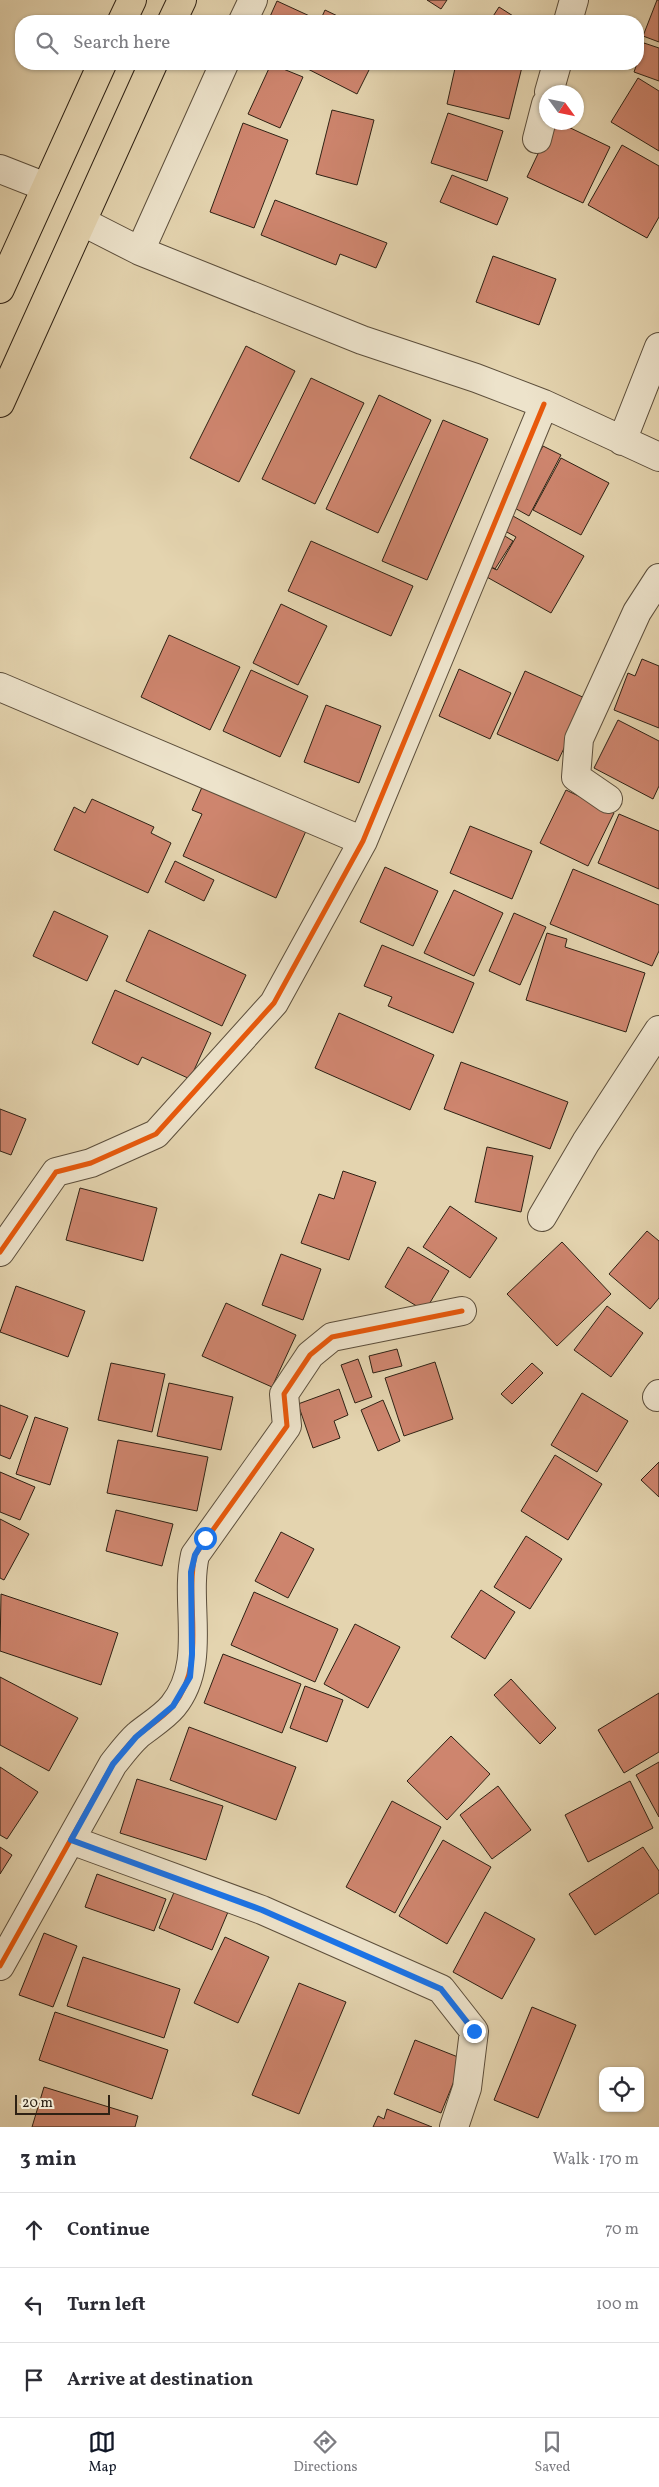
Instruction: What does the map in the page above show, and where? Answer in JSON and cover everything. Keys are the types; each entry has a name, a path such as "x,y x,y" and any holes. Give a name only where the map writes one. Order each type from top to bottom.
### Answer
{"highway":[{"path":"125,15 132,0"},
{"path":"175,15 182,0"},
{"path":"0,290 99,70"},
{"path":"0,403 151,70"}],"street":[{"path":"247,15 253,0"},
{"path":"570,15 574,0"},
{"path":"140,251 221,70"},
{"path":"552,85 556,70"},
{"path":"538,138 540,130"},
{"path":"0,169 46,187"},
{"path":"83,222 140,251 362,340 476,378 544,404 622,441 659,456"},
{"path":"622,441 659,347"},
{"path":"0,1252 56,1172 91,1163 156,1134 274,1003 363,841 544,404"},
{"path":"608,799 576,777 579,739 637,612 659,578"},
{"path":"0,687 363,841"},
{"path":"542,1217 586,1142 659,1030"},
{"path":"0,1966 113,1764 136,1737 173,1706 190,1677 192,1654 191,1572 195,1555 287,1426 284,1394 310,1355 332,1337 462,1311"},
{"path":"71,1840 262,1910 441,1989 474,2031 467,2088 454,2127"}],"building":[{"path":"427,0 447,0 441,9"},
{"path":"657,0 659,0 659,42 644,36"},
{"path":"277,1 307,15 271,15"},
{"path":"499,7 512,15 494,15"},
{"path":"325,10 335,15 323,15"},
{"path":"644,43 659,48 659,81 634,72 635,70 644,70"},
{"path":"268,70 286,70 303,77 280,128 248,114"},
{"path":"310,70 369,70 357,94"},
{"path":"455,70 521,70 509,119 447,104"},
{"path":"638,78 659,91 659,151 611,122"},
{"path":"332,110 374,120 357,185 316,174"},
{"path":"448,113 503,131 487,181 431,163"},
{"path":"243,123 288,140 254,228 210,212"},
{"path":"549,130 575,130 610,147 583,203 527,177"},
{"path":"622,145 659,166 659,217 647,238 588,205"},
{"path":"452,175 508,198 497,225 440,202"},
{"path":"275,200 387,243 376,268 340,254 336,265 261,235"},
{"path":"493,256 556,279 539,325 476,302"},
{"path":"246,346 295,371 239,482 190,458"},
{"path":"311,378 364,403 315,504 262,479"},
{"path":"379,395 431,420 378,533 326,509"},
{"path":"443,420 488,439 427,580 382,561"},
{"path":"543,446 561,455 529,516 511,506"},
{"path":"561,458 609,483 581,535 533,510"},
{"path":"513,516 584,556 551,613 485,576 490,567 497,570 516,537 505,531"},
{"path":"500,533 513,541 495,569 483,561"},
{"path":"311,541 413,586 391,636 288,591"},
{"path":"281,604 327,626 298,685 253,663"},
{"path":"169,635 240,667 210,730 141,697"},
{"path":"642,659 659,666 659,728 614,710 628,673 635,676"},
{"path":"459,669 511,693 490,739 439,716"},
{"path":"251,670 308,696 280,757 223,731"},
{"path":"525,671 587,699 558,761 497,734"},
{"path":"326,705 381,726 359,783 304,762"},
{"path":"618,720 659,741 659,786 653,799 594,768"},
{"path":"203,785 306,831 276,898 183,856 202,814 192,810"},
{"path":"566,790 614,813 588,866 540,843"},
{"path":"92,799 154,827 151,833 171,843 148,893 54,850 74,807 85,813"},
{"path":"619,814 659,831 659,889 598,863"},
{"path":"470,826 532,851 512,899 450,873"},
{"path":"175,861 214,880 204,901 165,882"},
{"path":"385,867 438,891 413,946 360,922"},
{"path":"573,869 659,905 659,951 652,966 550,924"},
{"path":"454,890 503,913 474,976 424,953"},
{"path":"54,911 108,936 87,981 33,956"},
{"path":"514,913 546,927 520,985 489,971"},
{"path":"149,930 246,975 222,1026 126,981"},
{"path":"547,933 567,939 565,947 645,973 626,1032 526,1000"},
{"path":"382,945 474,983 453,1033 388,1006 392,997 364,986"},
{"path":"115,990 211,1033 190,1079 142,1057 138,1065 92,1043"},
{"path":"339,1013 434,1055 410,1110 315,1068"},
{"path":"461,1062 568,1102 550,1149 444,1109"},
{"path":"0,1109 26,1119 11,1155 0,1151"},
{"path":"487,1147 533,1156 521,1212 475,1202"},
{"path":"343,1171 376,1182 349,1260 301,1243 319,1194 334,1199"},
{"path":"80,1188 157,1208 143,1261 66,1240"},
{"path":"450,1206 497,1238 470,1278 423,1247"},
{"path":"647,1231 659,1241 659,1298 650,1309 609,1274"},
{"path":"562,1242 611,1294 557,1346 507,1294"},
{"path":"408,1247 449,1271 425,1311 385,1287"},
{"path":"281,1254 321,1269 303,1320 262,1305"},
{"path":"16,1286 85,1311 68,1357 0,1332"},
{"path":"226,1303 296,1335 272,1387 202,1356"},
{"path":"607,1306 643,1333 611,1377 574,1350"},
{"path":"397,1349 402,1366 373,1373 369,1356"},
{"path":"358,1359 372,1397 355,1403 341,1365"},
{"path":"435,1362 453,1419 404,1436 385,1378"},
{"path":"111,1363 165,1374 152,1432 98,1420"},
{"path":"532,1363 543,1373 512,1404 501,1394"},
{"path":"169,1383 233,1397 221,1450 157,1436"},
{"path":"339,1389 348,1415 334,1421 340,1438 313,1448 298,1404"},
{"path":"582,1393 628,1421 597,1472 551,1445"},
{"path":"383,1400 400,1441 378,1451 361,1410"},
{"path":"0,1405 28,1416 10,1459 0,1455"},
{"path":"35,1417 68,1428 50,1485 16,1474"},
{"path":"118,1440 208,1457 197,1511 107,1493"},
{"path":"555,1455 602,1484 568,1540 521,1511"},
{"path":"659,1462 659,1497 641,1480"},
{"path":"0,1472 35,1487 20,1520 0,1512"},
{"path":"116,1510 173,1524 162,1566 106,1551"},
{"path":"0,1519 29,1534 4,1580 0,1578"},
{"path":"281,1532 314,1549 288,1598 255,1581"},
{"path":"526,1536 562,1559 530,1609 494,1587"},
{"path":"481,1590 515,1612 485,1659 451,1637"},
{"path":"254,1592 338,1629 315,1682 231,1645"},
{"path":"1,1594 118,1633 101,1685 0,1651"},
{"path":"355,1624 400,1647 368,1708 324,1684"},
{"path":"223,1654 301,1684 282,1733 204,1703"},
{"path":"0,1677 78,1718 49,1771 0,1745"},
{"path":"511,1679 556,1728 540,1744 494,1695"},
{"path":"305,1686 343,1700 327,1742 290,1728"},
{"path":"659,1693 659,1752 624,1773 598,1730"},
{"path":"189,1727 296,1767 276,1820 170,1780"},
{"path":"451,1736 490,1774 447,1820 407,1781"},
{"path":"659,1762 659,1817 636,1775"},
{"path":"0,1767 38,1792 7,1839 0,1835"},
{"path":"137,1779 223,1806 206,1860 120,1833"},
{"path":"630,1781 653,1828 588,1862 565,1815"},
{"path":"498,1786 531,1830 492,1859 460,1815"},
{"path":"392,1801 441,1827 395,1913 346,1887"},
{"path":"443,1840 491,1867 447,1944 399,1916"},
{"path":"0,1847 12,1855 0,1874"},
{"path":"643,1847 659,1871 659,1893 595,1935 569,1894"},
{"path":"97,1874 166,1899 154,1931 85,1907"},
{"path":"175,1890 228,1912 212,1950 159,1928"},
{"path":"485,1912 535,1939 502,1999 453,1972"},
{"path":"44,1933 77,1946 53,2007 19,1995"},
{"path":"225,1937 269,1957 238,2023 194,2003"},
{"path":"83,1957 180,1989 164,2038 67,2006"},
{"path":"299,1983 346,2002 299,2114 252,2095"},
{"path":"532,2007 576,2025 538,2118 494,2100"},
{"path":"55,2012 168,2050 152,2099 39,2060"},
{"path":"415,2040 463,2059 441,2113 394,2094"},
{"path":"44,2087 138,2116 135,2127 32,2127"},
{"path":"387,2109 432,2127 373,2127 378,2116 384,2119"}],"cycle path":[{"path":"0,1252 56,1172 91,1163 156,1134 274,1003 363,841 544,404"},
{"path":"0,1966 113,1764 135,1738 173,1706 184,1689 190,1671 192,1652 192,1574 195,1555 287,1426 284,1394 310,1355 332,1337 462,1311"}],"route":[{"path":"205,1538 195,1555 191,1572 192,1654 190,1677 173,1706 136,1737 113,1764 71,1840 262,1910 441,1989 474,2031"}]}
